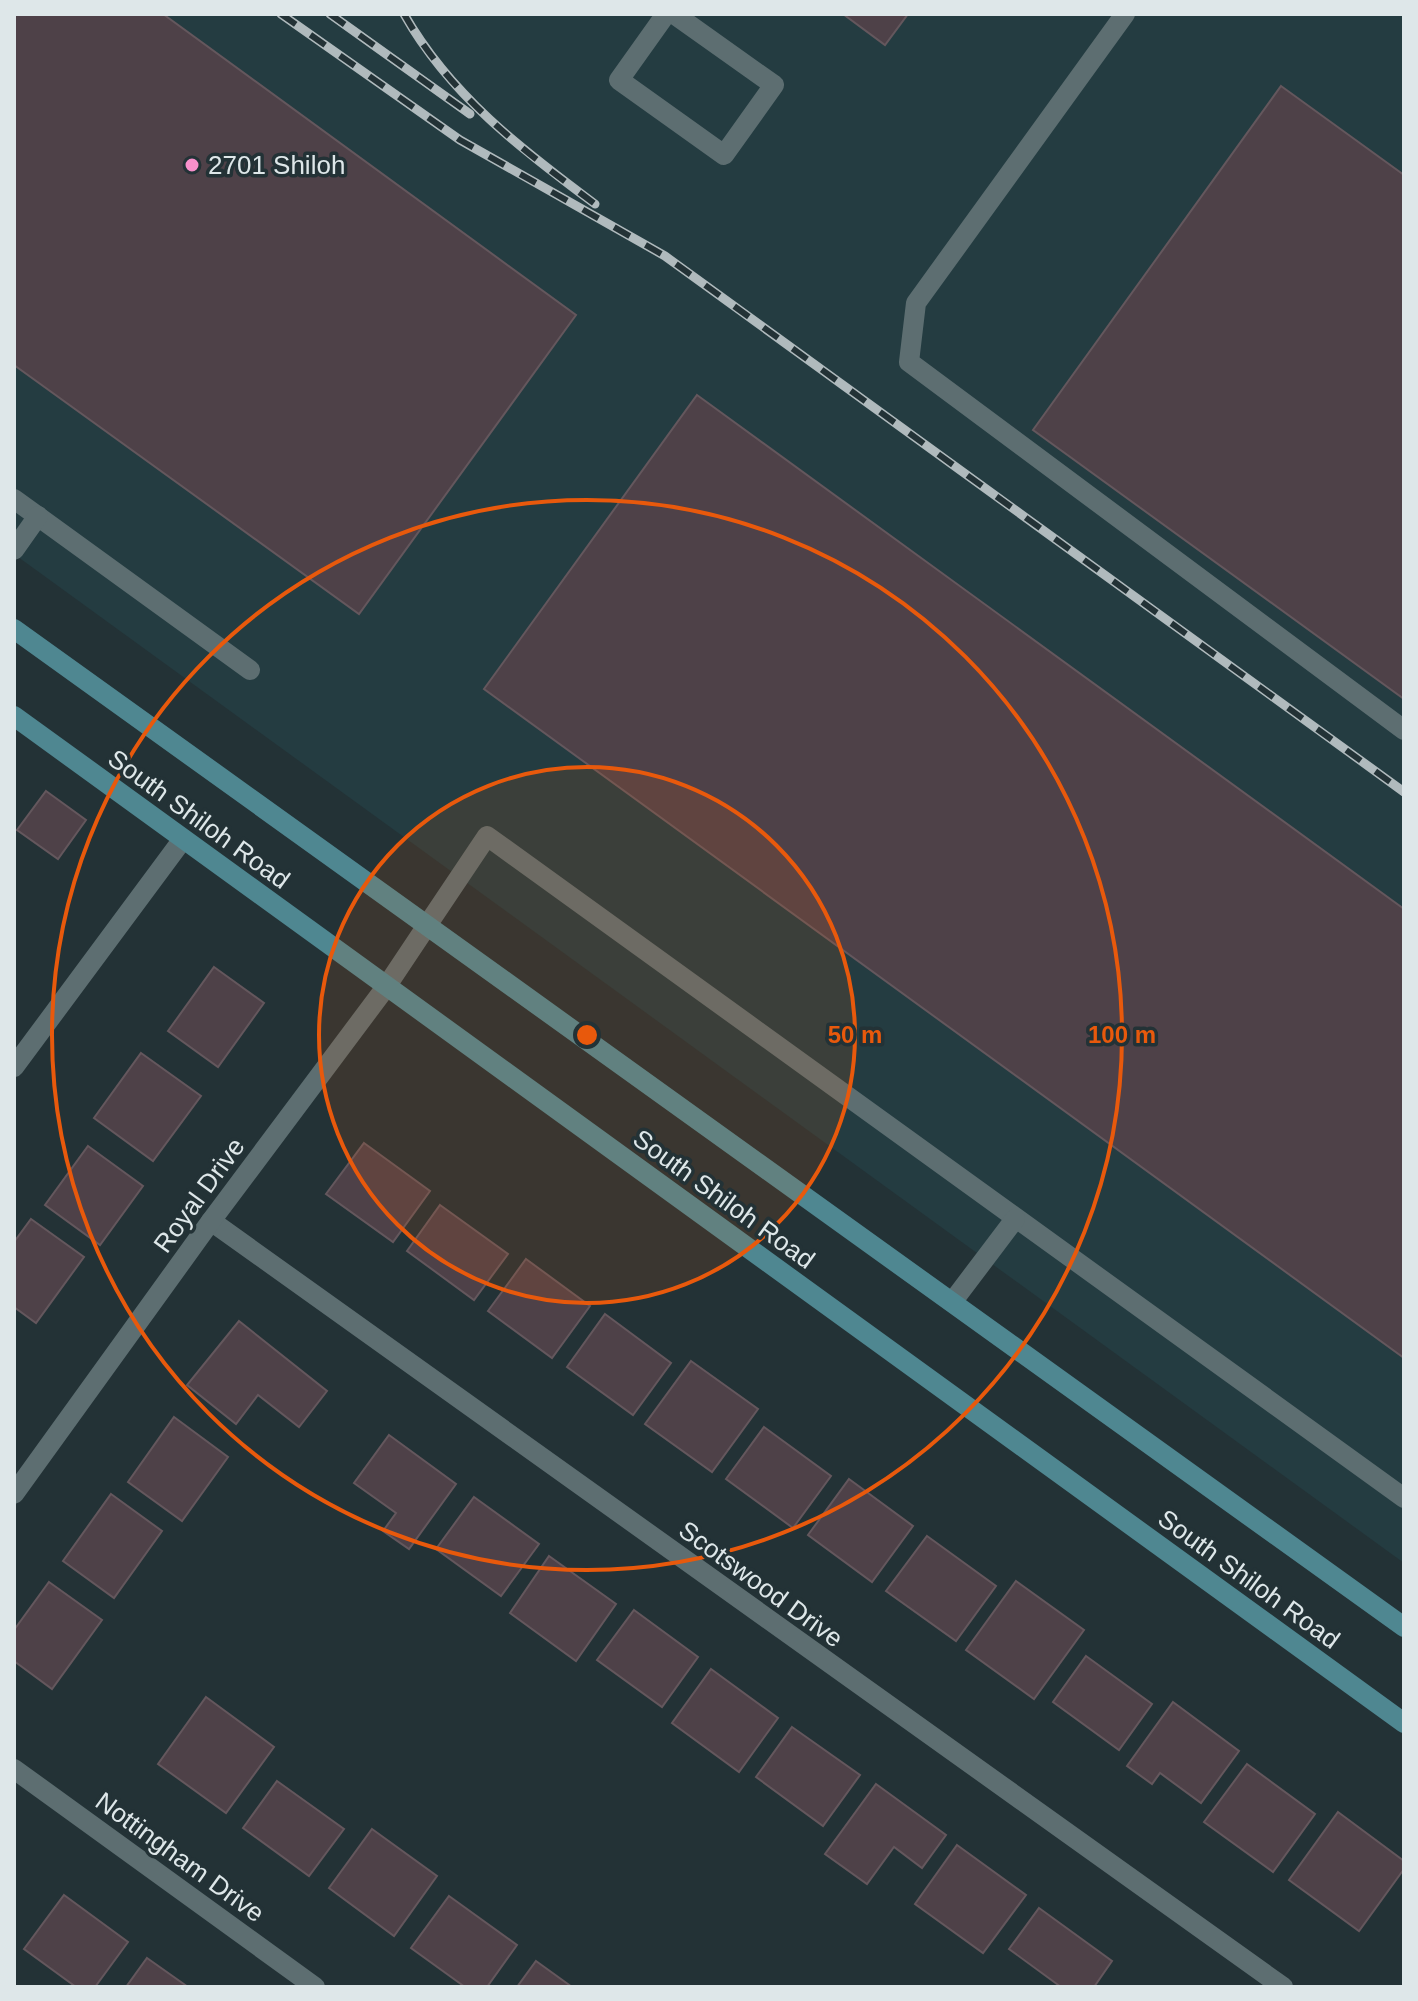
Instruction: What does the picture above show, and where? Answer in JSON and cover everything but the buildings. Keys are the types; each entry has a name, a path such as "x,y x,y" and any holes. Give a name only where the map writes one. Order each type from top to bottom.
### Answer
{"main road":[{"name":"South Shiloh Road","path":"14,629 1404,1627"},
{"name":"South Shiloh Road","path":"14,716 1404,1723"}],"street":[{"path":"666,14 619,80 724,155 774,85 674,14"},
{"path":"1125,14 916,303 909,362 1404,730"},
{"path":"14,499 250,670"},
{"path":"14,550 38,516"},
{"name":"Royal Drive","path":"14,1494 211,1221 386,987 487,836 1015,1219"},
{"path":"14,1067 183,839"},
{"path":"953,1301 1015,1219 1404,1498"},
{"name":"Scotswood Drive","path":"211,1221 1283,1987"},
{"name":"Nottingham Drive","path":"14,1769 315,1987"}],"shaded area":[{"path":"14,14 1404,14 1404,1563 14,554"}],"railway":[{"path":"281,14 460,140 665,256 1404,792"},
{"path":"330,14 470,114"},
{"path":"404,14 443,70 489,119 595,204"}],"place":[{"name":"2701 Shiloh","path":"192,165"}]}
